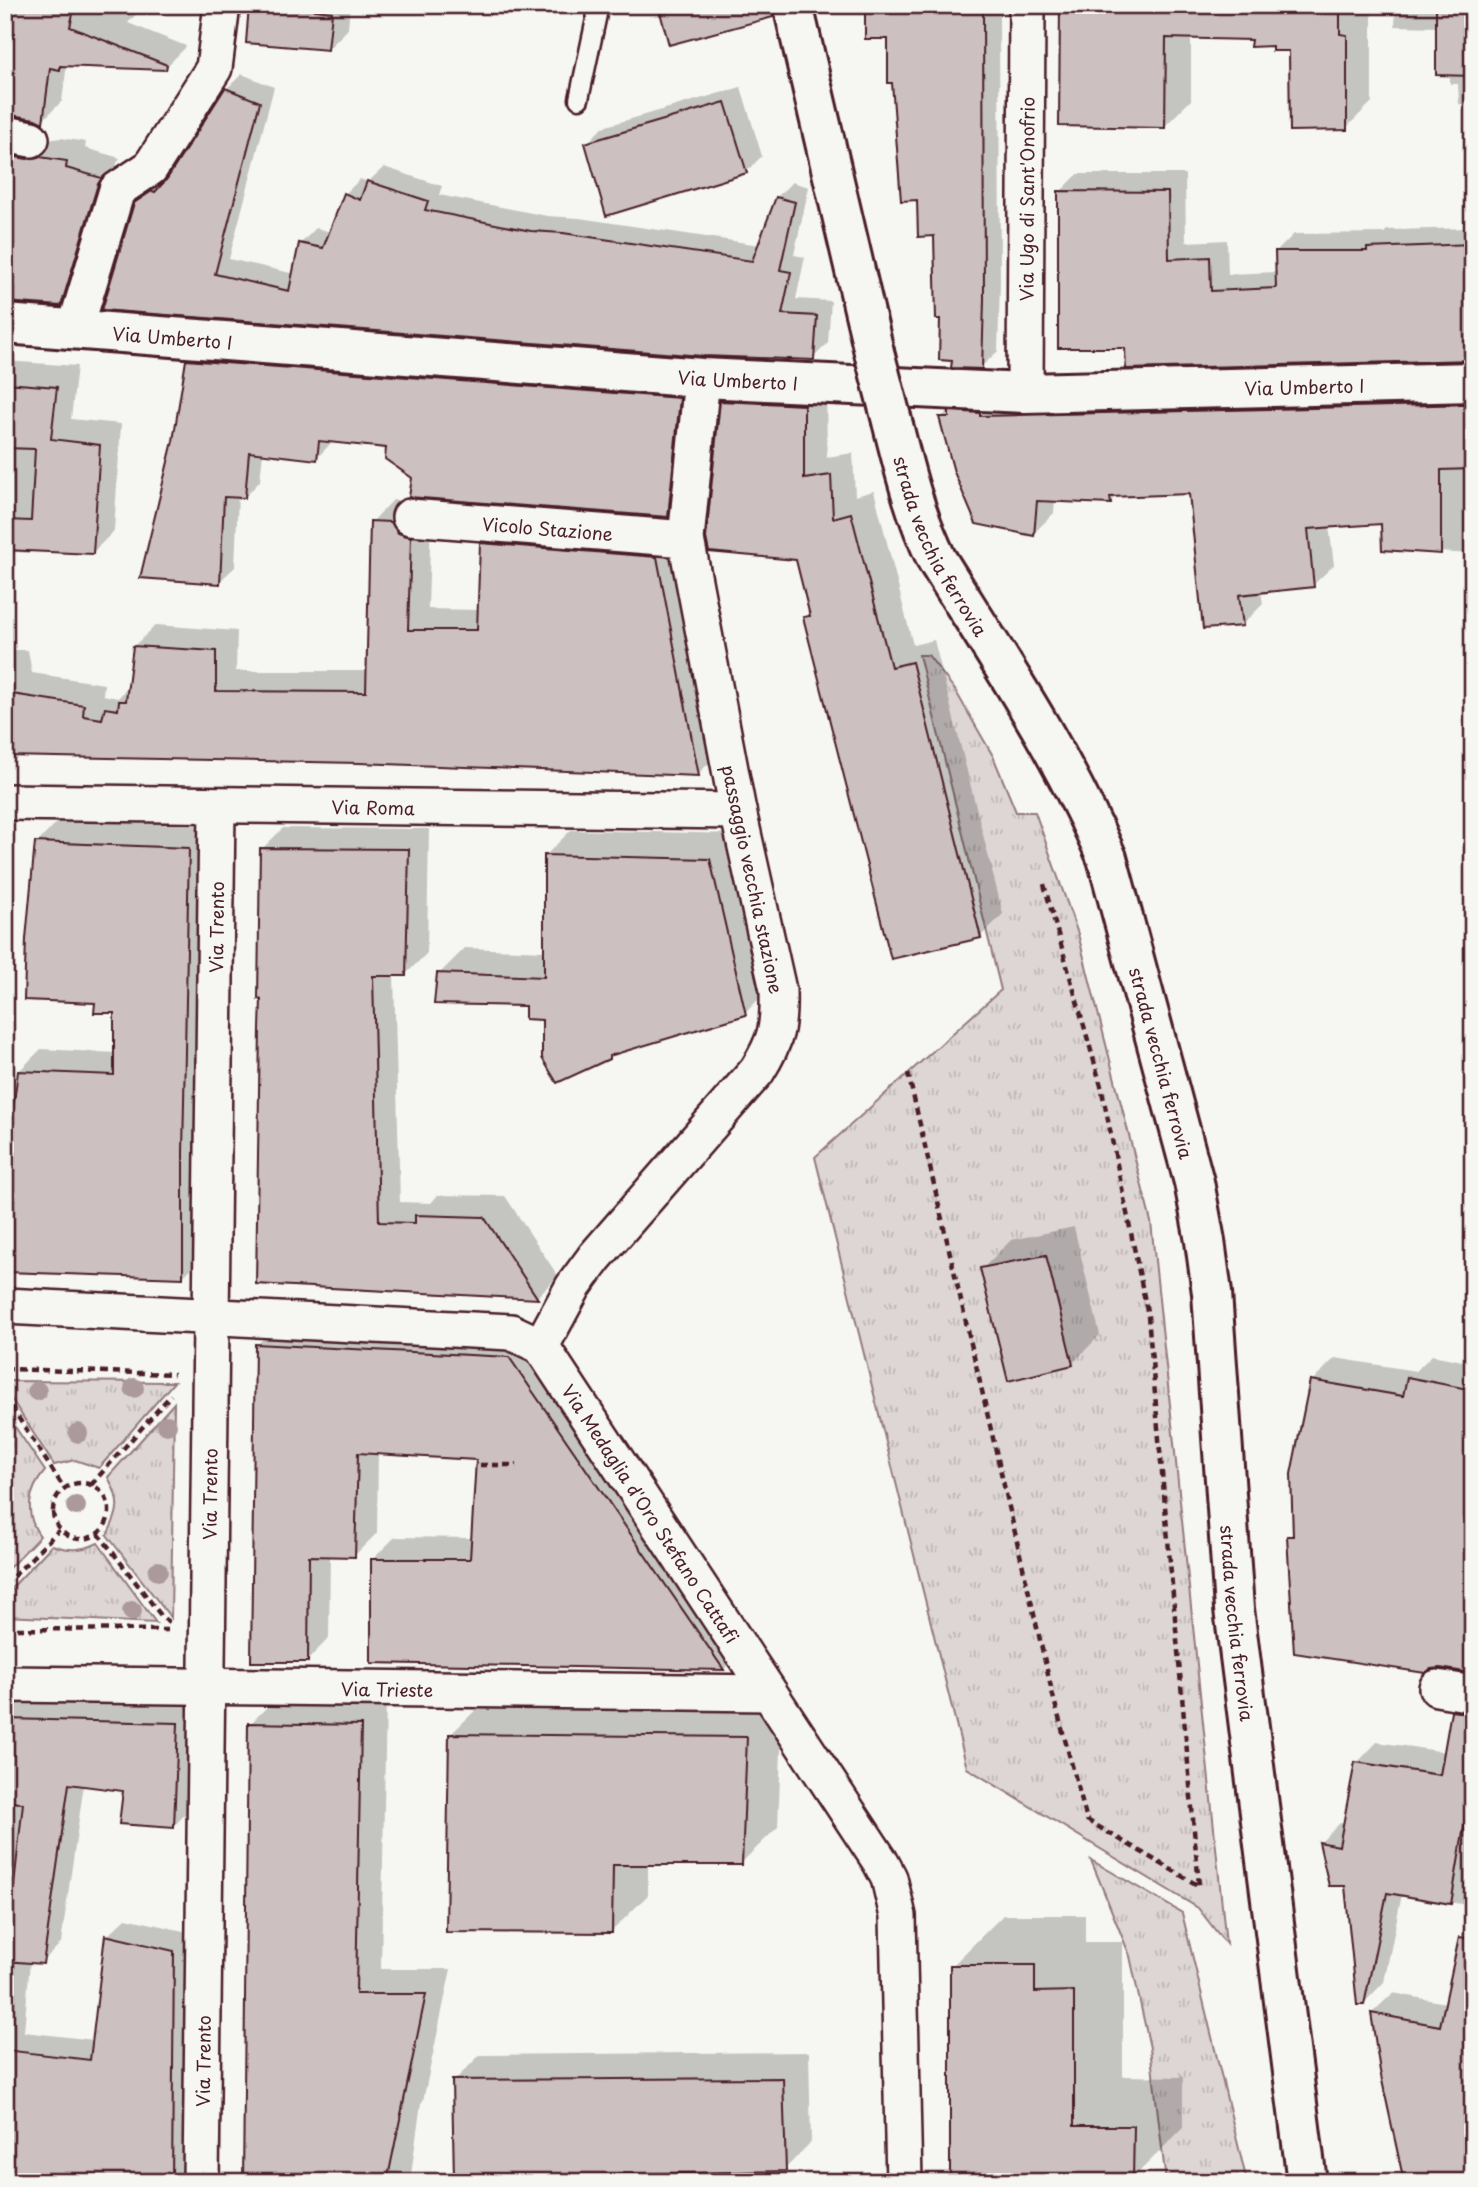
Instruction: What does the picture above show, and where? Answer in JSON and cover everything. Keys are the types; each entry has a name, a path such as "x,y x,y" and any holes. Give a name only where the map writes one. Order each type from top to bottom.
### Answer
{"street":[{"path":"75,329 117,190 150,169 214,68 222,5"},
{"name":"strada vecchia ferrovia","path":"793,5 874,352 909,490 922,529 937,561 1064,766 1086,808 1107,858 1194,1182 1212,1293 1234,1609 1307,2182"},
{"name":"Via Ugo di Sant'Onofrio","path":"1025,393 1027,5"},
{"name":"Via Umberto I","path":"5,324 702,378 1025,393 1473,383"},
{"name":"passaggio vecchia stazione","path":"541,1346 573,1287 595,1257 757,1072 772,1047 779,1018 778,990 738,811 686,539 702,378"},
{"name":"Vicolo Stazione","path":"410,517 686,539"},
{"name":"Via Roma","path":"5,803 738,811"},
{"name":"Via Trento","path":"201,2182 217,806"},
{"path":"5,1306 512,1332 541,1346"},
{"name":"Via Medaglia d'Oro Stefano Cattafi","path":"541,1346 880,1860 892,1888 898,1916 904,2182"},
{"name":"Via Trieste","path":"5,1684 768,1693"},
{"path":"1437,1688 1473,1694"}],"lane":[{"path":"579,99 599,5"}],"path":[{"path":"908,1073 1053,1696 1087,1820 1199,1886 1148,1316 1101,1086 1043,881"},
{"path":"5,1369 183,1374"},
{"path":"91,1485 178,1386"},
{"path":"5,1397 64,1488"},
{"path":"480,1465 517,1465"},
{"path":"81,1482 91,1485 99,1489 108,1505 107,1522 98,1533 85,1539 75,1539 59,1530 54,1522 52,1513 57,1495 72,1484 81,1482"},
{"path":"5,1585 59,1530"},
{"path":"5,1629 179,1630 163,1618 98,1533"}],"green space":[{"path":"919,655 928,655 955,690 993,756 1016,812 1035,812 1078,934 1151,1222 1226,1944 1198,1908 967,1768 815,1157 1001,990"},
{"path":"5,1381 174,1382 99,1468 75,1460 54,1465 5,1389"},
{"path":"174,1403 171,1618 107,1535 117,1506 108,1477"},
{"path":"5,1412 45,1471 35,1486 30,1503 32,1519 40,1536 5,1572"},
{"path":"98,1543 156,1623 5,1616 5,1595 52,1545 75,1549"},
{"path":"1091,1860 1182,1913 1247,2182 1166,2182 1150,2048 1130,1956"}],"building":[{"path":"5,5 75,5 70,27 167,65 166,70 60,66 60,70 50,68 43,123 5,114"},
{"path":"249,5 315,5 314,10 332,12 328,50 246,43"},
{"path":"658,5 772,5 773,17 669,45"},
{"path":"865,5 983,5 982,369 951,368 952,361 939,360 940,319 936,319 934,236 918,237 917,200 901,201 892,83 888,83 888,39 865,39"},
{"path":"1060,5 1340,5 1340,34 1347,35 1347,130 1290,131 1289,51 1272,51 1272,46 1250,47 1251,40 1166,38 1165,128 1059,126"},
{"path":"1436,5 1473,5 1473,76 1436,75"},
{"path":"225,88 260,102 215,274 289,291 299,243 323,248 344,193 360,200 367,181 428,201 425,210 531,231 563,233 752,261 776,197 795,202 780,270 791,272 782,314 817,316 814,360 703,356 102,310 134,203 152,191 155,192 167,179"},
{"path":"725,102 747,173 606,216 585,143"},
{"path":"5,155 67,161 66,168 102,178 61,306 5,302"},
{"path":"1058,191 1168,192 1169,259 1210,257 1211,291 1276,288 1275,251 1367,251 1367,248 1473,244 1473,360 1126,369 1125,348 1058,348"},
{"path":"186,360 680,398 668,517 409,497 412,478 385,459 386,448 319,441 317,460 249,452 245,498 224,497 220,584 140,578 173,441"},
{"path":"5,383 57,387 51,439 100,445 93,554 5,550 5,520 31,521 35,449 5,448"},
{"path":"720,401 804,405 804,479 831,475 833,518 851,513 891,667 912,662 981,938 891,959 803,617 810,616 796,560 709,552 706,538"},
{"path":"1473,404 1473,469 1441,470 1441,554 1382,550 1381,524 1308,529 1314,587 1239,595 1243,626 1203,629 1189,494 1110,497 1111,504 1037,501 1034,536 976,524 954,472 939,417 949,417 949,411 980,413 980,416"},
{"path":"370,521 391,522 398,533 411,537 408,630 477,630 480,543 657,557 699,776 359,763 5,756 5,693 84,705 83,716 102,719 105,708 118,710 119,701 126,701 133,646 216,651 216,691 366,692"},
{"path":"35,842 189,848 183,1278 5,1272 5,1170 18,1071 114,1075 114,1013 94,1013 95,1003 24,1000 26,939"},
{"path":"260,848 409,849 406,976 373,976 379,1222 415,1223 415,1215 484,1217 538,1299 256,1284 261,999 258,999"},
{"path":"544,855 710,859 746,1015 609,1056 609,1059 557,1083 542,1058 542,1020 525,1019 525,1006 434,1004 437,973 544,977"},
{"path":"1046,1255 1073,1365 1008,1381 980,1268"},
{"path":"255,1344 509,1357 724,1670 371,1663 371,1559 470,1559 476,1460 358,1453 355,1557 309,1556 308,1662 251,1662"},
{"path":"1407,1377 1473,1390 1471,1673 1440,1668 1425,1673 1294,1653 1287,1536 1293,1536 1291,1474 1310,1380 1403,1396"},
{"path":"1451,1711 1473,1714 1473,1810 1467,1809 1451,1904 1387,1893 1364,2005 1357,2005 1345,1886 1329,1886 1319,1842 1339,1846 1355,1762 1440,1775"},
{"path":"5,1719 178,1723 174,1828 119,1824 123,1791 69,1784 43,1964 5,1961 5,1911 11,1912 23,1803 6,1802"},
{"path":"248,1723 361,1725 356,1994 426,1994 387,2182 243,2182"},
{"path":"449,1734 747,1737 742,1865 613,1865 612,1933 446,1932"},
{"path":"105,1935 174,1951 172,2182 5,2182 5,2050 90,2060"},
{"path":"1459,1937 1473,1939 1473,2182 1404,2182 1380,2071 1371,2013 1440,2026"},
{"path":"950,1965 1035,1965 1035,1992 1074,1991 1074,2126 1134,2126 1133,2180 950,2181"},
{"path":"783,2078 786,2171 454,2178 452,2080"}]}
